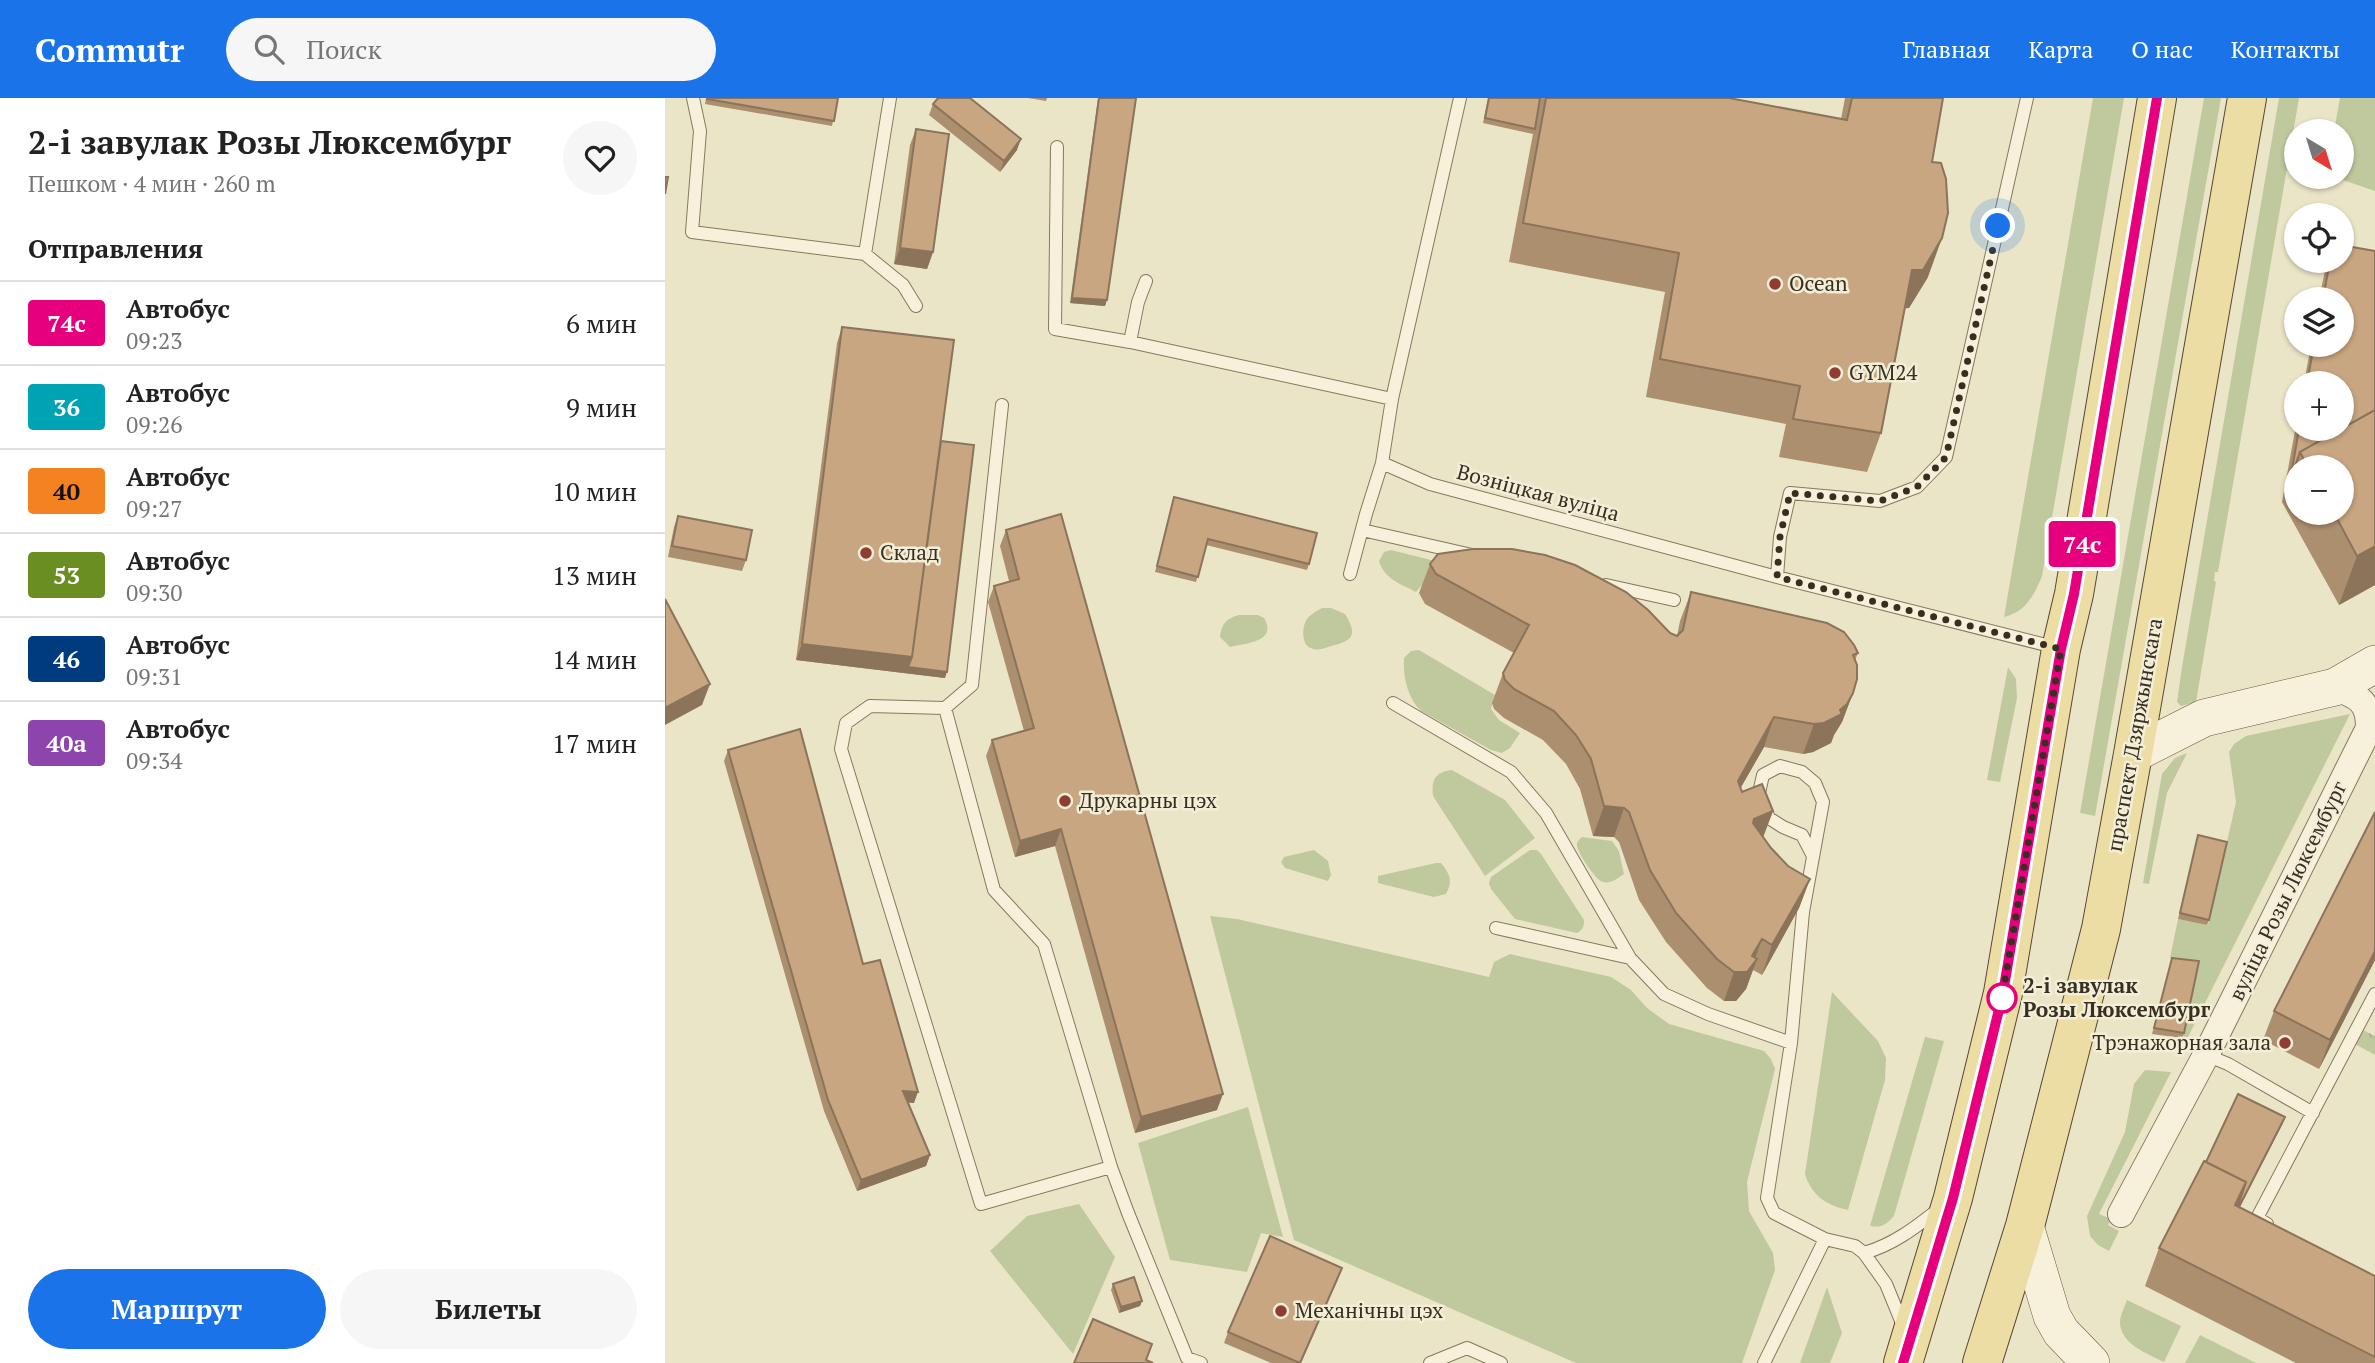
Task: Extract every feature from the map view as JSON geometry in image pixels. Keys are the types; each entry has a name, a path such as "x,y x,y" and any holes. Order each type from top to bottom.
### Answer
{"main road":[{"path":"1906,1352 1953,1198 2003,993 2061,649 2074,594 2157,98"},
{"name":"праспект Дзяржынскага","path":"1982,1363 2025,1226 2101,929 2247,98"}],"street":[{"path":"2133,754 2204,718 2335,687 2375,664"},
{"path":"2335,687 2354,695 2365,705 2372,722"},
{"name":"вуліца Розы Люксембург","path":"2121,1214 2206,1055 2372,722"},
{"path":"2025,1226 2052,1316 2061,1332 2091,1363"}],"lane":[{"path":"693,98 700,131 692,232 865,254 903,285 916,306"},
{"path":"865,254 890,98"},
{"path":"1350,574 1382,463 1392,399 1460,98"},
{"path":"1777,577 1780,537 1790,493 1880,501 1917,487 1946,457 2027,98"},
{"path":"1057,147 1055,329 1130,342 1392,399"},
{"path":"1130,342 1137,302 1146,281"},
{"path":"1002,405 972,685 946,708 870,706 846,723 841,749 981,1204 1111,1167"},
{"name":"Возніцкая вуліца","path":"1382,463 1430,484 1777,577 2061,649"},
{"path":"1362,530 1484,557"},
{"path":"1593,582 1674,600"},
{"path":"1393,703 1511,772 1546,813 1630,958 1664,993 1708,1014 1791,1044"},
{"path":"946,708 993,890 1044,944 1111,1167 1128,1213 1187,1357 1201,1363"},
{"path":"1813,856 1802,835 1769,818 1759,793 1763,775 1780,766 1802,772 1815,783 1823,802 1803,912 1791,1044 1767,1198 1774,1213 1825,1239 1860,1249 1879,1248 1902,1235 1953,1198"},
{"path":"1496,928 1630,958"},
{"path":"2279,1230 2257,1218 2375,993"},
{"path":"2206,1055 2228,1064 2313,1113"},
{"path":"1764,1363 1825,1239"},
{"path":"1860,1249 1887,1284 1906,1352"},
{"path":"1460,1363 1467,1348"},
{"path":"1430,1363 1467,1348 1501,1363"}],"green space":[{"path":"2093,98 2124,98 2042,576 2024,607 2004,617"},
{"path":"2204,98 2221,98 2095,816 2080,813"},
{"path":"2279,98 2299,98 2295,119 2284,119 2284,186 2218,572 2215,572 2216,582 2196,702 2181,706 2177,702"},
{"path":"2340,98 2375,98 2375,191 2354,184 2354,119 2336,119"},
{"path":"1391,550 1447,564 1428,578 1416,592 1394,580 1381,567 1379,561 1384,552"},
{"path":"1322,608 1331,608 1345,614 1352,633 1342,643 1315,649 1306,644 1303,629 1308,618"},
{"path":"1239,615 1258,615 1264,618 1267,632 1264,637 1230,647 1220,637 1222,628 1228,620"},
{"path":"1419,650 1495,695 1491,709 1499,720 1520,733 1510,748 1502,753 1491,750 1421,711 1409,693 1404,665 1404,658 1411,651"},
{"path":"2008,667 2016,679 2017,698 2000,782 1987,780"},
{"path":"2350,714 2188,1037 2182,1038 2197,964 2170,958 2178,919 2208,925 2236,802 2229,752 2234,744 2246,736"},
{"path":"2187,753 2167,793 2149,884 2143,883 2162,774 2175,758"},
{"path":"1452,770 1505,800 1535,838 1485,876 1433,796 1435,778"},
{"path":"1582,837 1612,841 1619,851 1624,874 1609,882 1603,882 1596,877 1578,850 1578,842"},
{"path":"1314,850 1328,861 1331,875 1328,881 1285,868 1281,862 1284,857"},
{"path":"1530,850 1537,850 1541,854 1584,920 1583,928 1579,932 1515,919 1491,889 1491,877"},
{"path":"1441,863 1448,874 1450,881 1446,894 1434,897 1378,883 1378,876"},
{"path":"1210,916 1237,919 1489,977 1494,962 1510,954 1611,977 1631,990 1647,1008 1669,1024 1764,1051 1775,1069 1747,1182 1749,1211 1773,1253 1775,1270 1742,1363 1576,1363 1294,1240"},
{"path":"1832,992 1878,1041 1886,1058 1885,1080 1848,1210 1833,1205 1816,1194 1805,1174"},
{"path":"2363,1030 2375,1036 2375,1055 2355,1044"},
{"path":"1925,1037 1944,1041 1894,1216 1883,1225 1870,1226"},
{"path":"2145,1070 2171,1072 2099,1214 2111,1219 2108,1225 2119,1231 2109,1251 2098,1245 2090,1236 2087,1216 2125,1132 2134,1084"},
{"path":"1248,1107 1283,1237 1261,1233 1247,1272 1170,1260 1138,1143"},
{"path":"1079,1204 1115,1257 1073,1354 990,1251 1027,1216"},
{"path":"1827,1287 1842,1333 1830,1363 1800,1363"},
{"path":"2127,1300 2181,1326 2164,1362 2136,1347 2121,1330 2120,1322"},
{"path":"2200,1335 2256,1363 2185,1363"}],"building":[{"path":"707,98 838,98 834,121"},
{"path":"938,98 970,98 1021,139 1004,161 933,104"},
{"path":"1099,98 1136,98 1107,300 1072,298"},
{"path":"1489,98 1540,98 1535,129 1485,118"},
{"name":"Ocean","path":"1546,98 1729,98 1847,120 1852,98 1943,98 1932,162 1941,163 1946,179 1948,213 1942,238 1923,270 1912,270 1881,433 1793,419 1800,386 1660,359 1679,253 1523,223"},
{"path":"916,129 949,134 933,252 900,248"},
{"path":"2354,247 2375,251 2375,410 2354,422 2354,371 2309,371 2312,357 2354,357 2354,287 2325,287 2328,273 2354,273"},
{"name":"Склад","path":"842,327 954,340 912,657 802,644"},
{"path":"2375,410 2375,546 2357,556 2340,525 2354,525 2354,455 2302,455 2300,452 2320,441 2354,441 2354,422"},
{"path":"941,441 974,445 947,672 908,667 912,657"},
{"path":"2297,441 2320,441 2299,455 2294,455"},
{"path":"1174,497 1317,533 1309,564 1208,539 1198,577 1157,566"},
{"name":"Друкарны цэх","path":"1061,514 1223,1094 1141,1117 1061,829 1020,841 992,740 1034,728 994,586 1019,579 1006,530"},
{"path":"678,516 752,530 746,560 672,546"},
{"path":"1473,549 1512,549 1545,555 1575,565 1626,592 1670,633 1677,636 1683,630 1691,592 1827,623 1844,632 1854,645 1858,653 1853,655 1857,665 1857,679 1847,704 1840,710 1842,714 1824,723 1814,724 1774,717 1738,781 1742,792 1762,784 1773,811 1754,819 1753,823 1788,866 1810,879 1772,945 1762,939 1752,956 1757,959 1747,972 1734,972 1717,959 1676,913 1650,870 1629,812 1624,808 1604,806 1591,759 1576,735 1554,711 1514,689 1505,680 1503,673 1529,625 1436,574 1430,564 1438,554"},
{"path":"665,599 710,684 665,708"},
{"path":"800,729 863,964 880,960 918,1092 903,1091 930,1155 861,1180 828,1100 728,750"},
{"path":"2375,812 2375,951 2330,1040 2274,1011"},
{"path":"2198,835 2227,842 2209,920 2180,913"},
{"path":"2172,958 2199,961 2184,1033 2154,1028"},
{"path":"2238,1094 2285,1117 2239,1207 2246,1182 2206,1162"},
{"path":"2204,1161 2246,1182 2235,1205 2375,1276 2375,1357 2159,1248"},
{"name":"Механічны цэх","path":"1270,1236 1342,1268 1300,1363 1228,1332"},
{"path":"1134,1277 1142,1301 1121,1307 1113,1284"},
{"path":"1093,1319 1152,1344 1146,1360 1153,1363 1074,1363"}],"bus line":[{"name":"74с","path":"1903,1363 1953,1198 2003,993 2061,649 2074,594 2157,98"}],"place":[{"name":"Ocean","path":"1775,284"},
{"name":"GYM24","path":"1835,373"},
{"name":"Склад","path":"866,553"},
{"name":"Друкарны цэх","path":"1065,801"},
{"name":"2-і завулак Розы Люксембург","path":"2002,998"},
{"name":"Трэнажорная зала","path":"2285,1043"},
{"name":"Механічны цэх","path":"1281,1311"}],"route":[{"path":"1998,226 1946,457 1917,487 1880,501 1790,493 1780,537 1777,577 2061,649 2002,998"}]}
